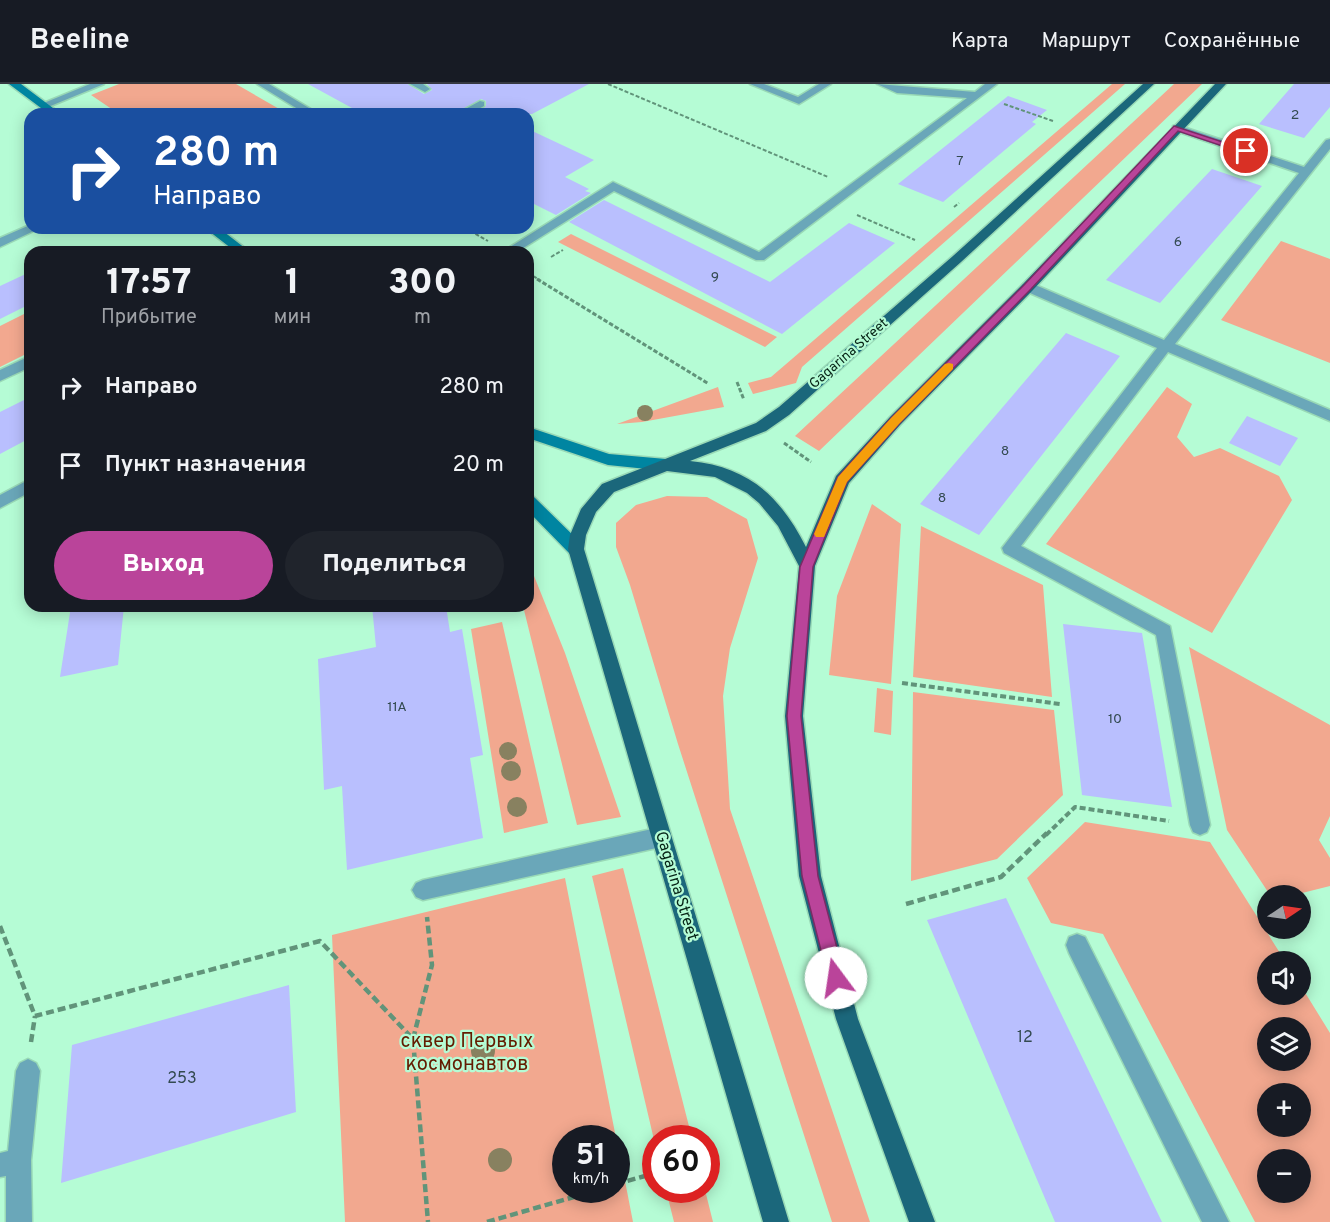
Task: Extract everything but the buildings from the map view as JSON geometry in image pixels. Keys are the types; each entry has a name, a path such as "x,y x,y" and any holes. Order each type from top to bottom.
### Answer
{"main road":[{"path":"14,84 48,108"},
{"name":"Gagarina Street","path":"776,1222 576,549 583,520 595,499 618,482 761,427 784,411 957,259 1149,84"},
{"path":"922,1222 847,1019 810,876 794,716 807,567 842,480 895,421 1028,287 1221,84"},
{"path":"219,234 236,246"},
{"path":"534,434 608,459 721,472 755,489 776,508 807,567"},
{"path":"534,507 576,549"}],"lane":[{"path":"44,105 99,84"},
{"path":"262,84 303,108"},
{"path":"755,84 799,101 826,84"},
{"path":"882,84 897,90 977,95"},
{"path":"518,246 613,186 760,256 992,84"},
{"path":"472,108 480,104"},
{"path":"1177,128 1306,171"},
{"path":"1200,825 1164,631 1010,548 1166,346 1330,142"},
{"path":"0,243 24,232"},
{"path":"1028,287 1330,416"},
{"path":"0,376 24,364"},
{"path":"0,502 24,488"},
{"path":"423,890 661,837"},
{"path":"1077,945 1216,1222"},
{"path":"19,1222 9,1163 28,1071"}],"path":[{"path":"608,84 854,187"},
{"path":"977,95 1053,121"},
{"path":"954,207 959,203"},
{"path":"832,204 915,240"},
{"path":"534,277 709,384"},
{"path":"737,382 744,400"},
{"path":"778,440 811,462"},
{"path":"902,683 1060,704"},
{"path":"906,904 1001,877 1076,807 1200,825"},
{"path":"423,890 432,965 413,1039 428,1222"},
{"path":"0,926 35,1016 320,941 413,1039"},
{"path":"487,1222 553,1203"}],"green space":[{"path":"119,84 236,84 278,108 110,108 91,95"},
{"path":"1112,84 1125,84 802,367 796,383 753,394 748,383 771,377"},
{"path":"1174,84 1202,84 819,451 795,436"},
{"path":"571,234 777,337 765,347 558,242"},
{"path":"1281,241 1330,259 1330,363 1221,320"},
{"path":"24,314 24,355 0,367 0,326"},
{"path":"718,387 724,407 642,422 617,424"},
{"path":"1167,387 1192,404 1177,437 1194,457 1220,448 1279,476 1292,500 1212,633 1046,544"},
{"path":"667,496 707,497 747,519 758,558 730,648 723,696 730,809 870,1222 832,1222 616,547 616,523 636,505"},
{"path":"872,504 901,524 891,684 829,675 837,596"},
{"path":"921,526 1043,585 1052,697 913,677"},
{"path":"534,576 565,653 621,817 577,825 524,612 534,612"},
{"path":"502,622 548,823 504,833 471,629"},
{"path":"1189,647 1330,725 1330,816 1319,840 1330,858 1330,886 1311,891 1311,885 1263,885 1227,830"},
{"path":"877,688 893,691 891,735 874,732"},
{"path":"913,692 1054,710 1063,795 997,859 911,881"},
{"path":"1085,822 1210,842 1257,917 1257,939 1271,939 1279,951 1257,951 1257,1005 1311,1005 1311,1002 1330,1033 1330,1222 1255,1222 1103,934 1051,923 1027,878"},
{"path":"623,868 689,1125 651,1125 592,876"},
{"name":"сквер Первых космонавтов","path":"565,878 613,1125 552,1125 552,1203 629,1203 633,1222 345,1222 332,935"},
{"path":"669,1203 708,1203 713,1222 674,1222"}],"slow traffic":[{"path":"820,534 842,480 895,421 949,367"}],"route":[{"path":"836,978 810,876 794,716 807,567 842,480 895,421 1028,287 1177,128 1246,151"}]}
